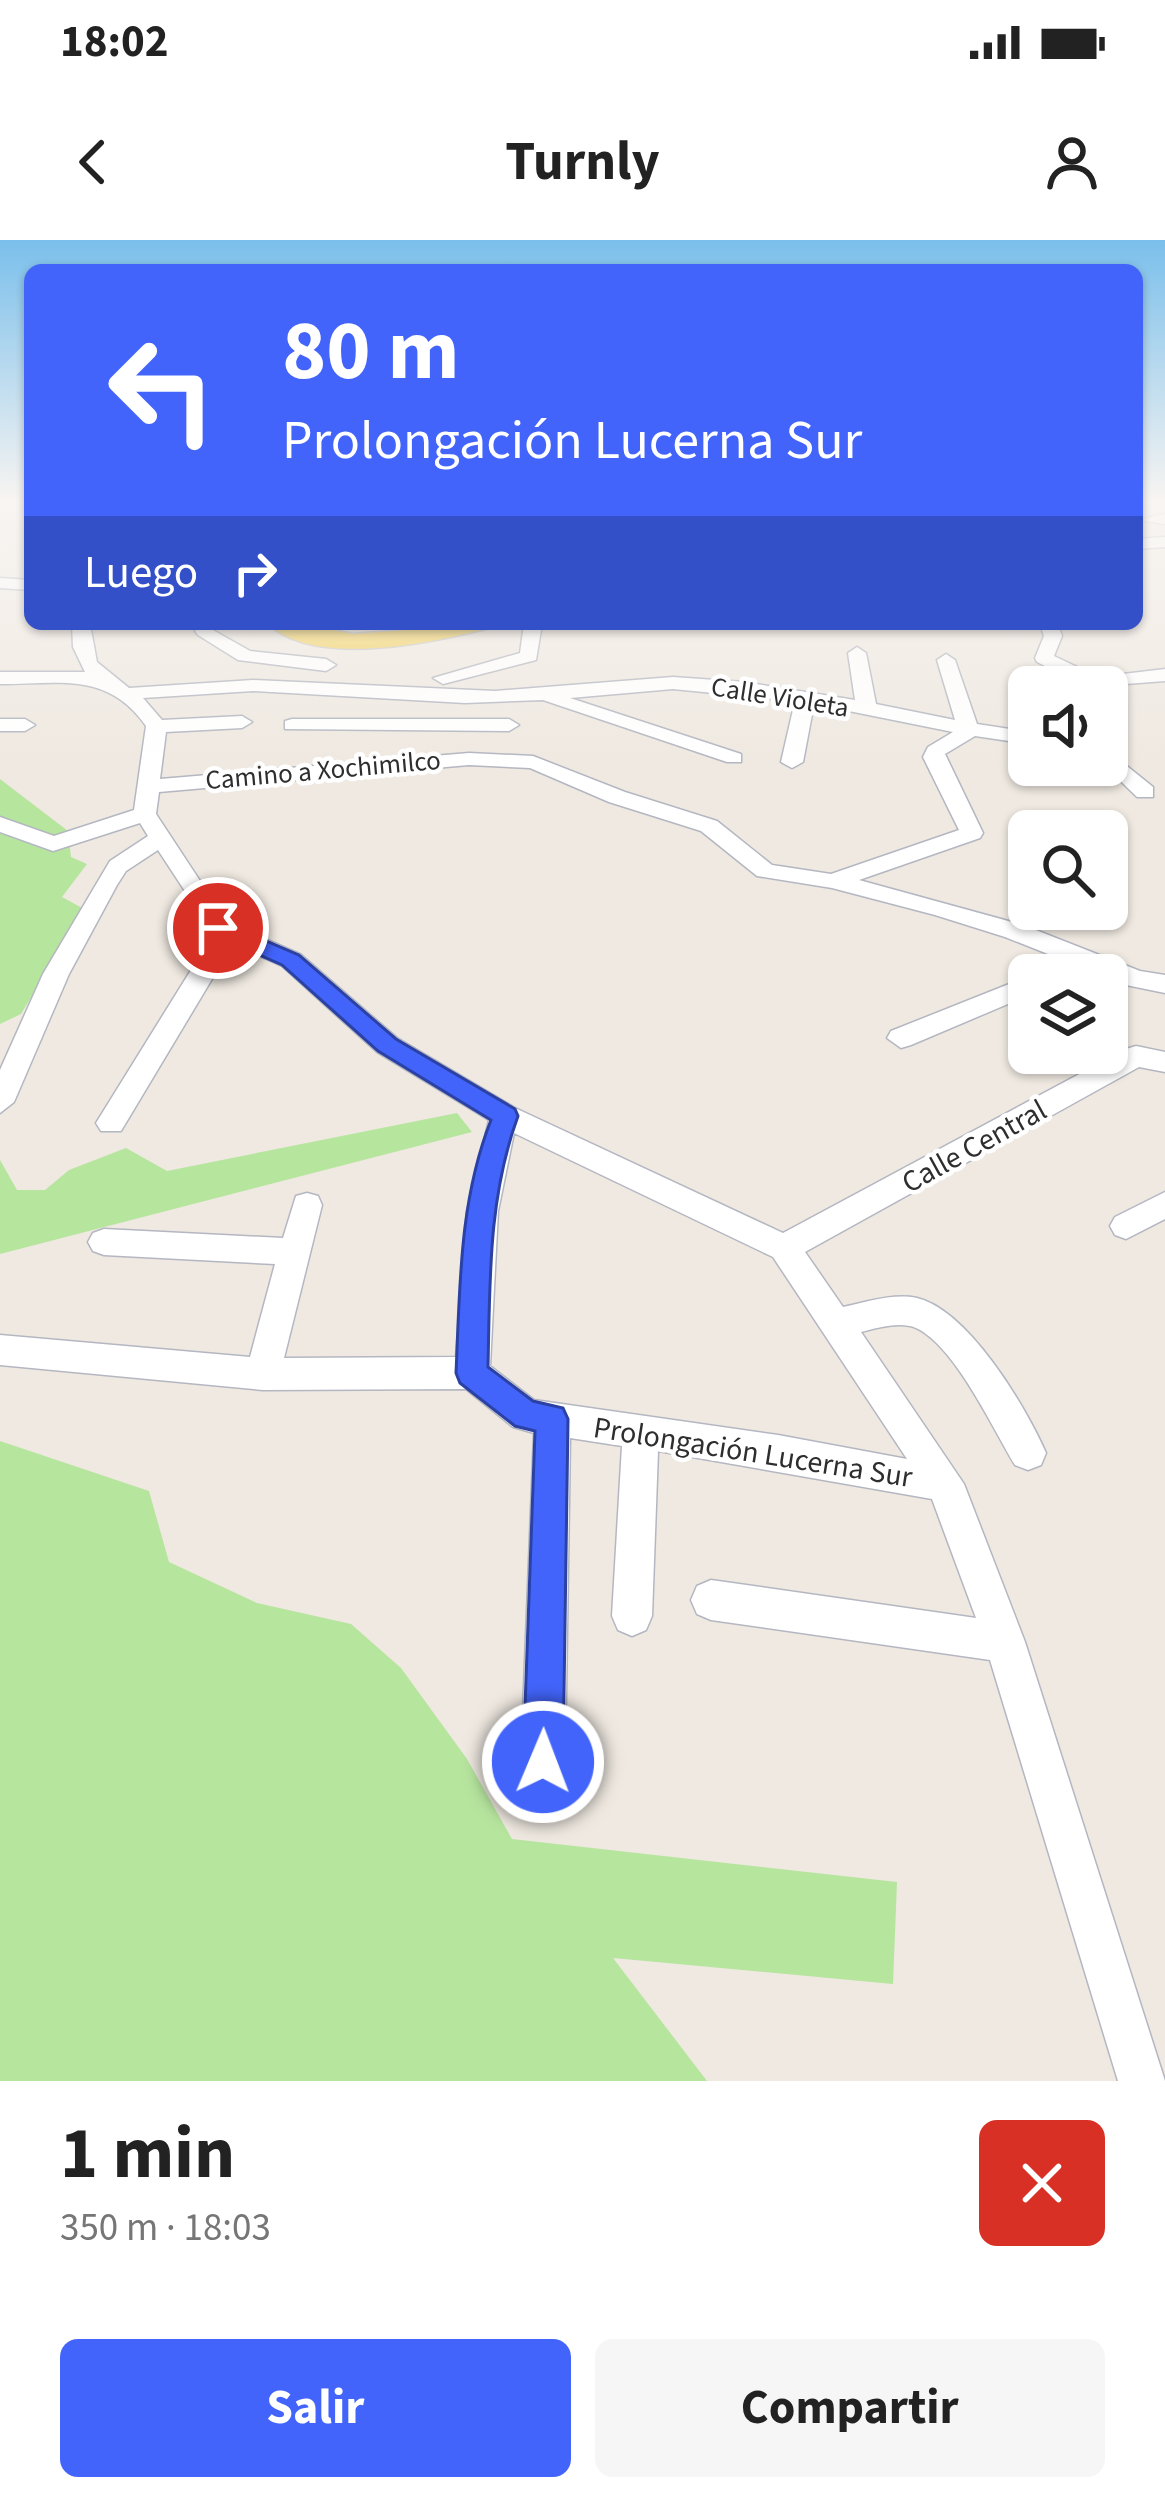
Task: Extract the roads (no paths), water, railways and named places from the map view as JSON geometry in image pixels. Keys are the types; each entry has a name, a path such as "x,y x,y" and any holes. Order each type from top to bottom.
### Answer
{"main road":[{"path":"292,630 330,653 450,630"}],"street":[{"path":"81,630 80,649 96,678"},
{"path":"443,678 529,656 532,630"},
{"path":"1051,630 1045,658 1060,666"},
{"path":"204,631 245,656 330,653 328,689"},
{"path":"857,653 867,712"},
{"path":"832,881 972,833 934,757 934,752 970,731 946,660"},
{"path":"1128,680 1165,675"},
{"path":"0,678 96,678 127,694 149,714 156,726 145,814 222,941 111,1123"},
{"name":"Calle Violeta","path":"127,694 189,684 471,698 700,683 806,696 867,712 1008,736"},
{"path":"304,689 279,749 509,725"},
{"path":"497,759 509,725 535,693 734,758"},
{"path":"792,762 806,696"},
{"path":"156,726 242,722"},
{"path":"0,725 25,725"},
{"name":"Camino a Xochimilco","path":"149,786 279,749 497,759 559,770 617,797 710,826 765,871 832,881 961,915 1074,954"},
{"path":"1128,775 1145,791"},
{"path":"0,824 53,844 145,814"},
{"path":"0,1102 56,974 105,885 118,866 160,838"},
{"path":"218,928 291,960 387,1045 505,1116 784,1248"},
{"name":"Camino a Xochimilco","path":"1128,976 1136,979"},
{"path":"1136,979 1165,984"},
{"path":"1136,979 1165,1013"},
{"path":"901,1038 1008,994"},
{"name":"Calle Central","path":"784,1248 1136,1056 1165,1062"},
{"path":"0,1350 263,1374 472,1373 478,1217 490,1157 505,1116"},
{"path":"1126,1226 1165,1204"},
{"path":"263,1374 307,1205"},
{"path":"104,1242 297,1252"},
{"name":"Prolongación Lucerna Sur","path":"784,1248 945,1484 1005,1642 1143,2081"},
{"path":"833,1323 902,1312 921,1313 944,1328 1028,1453"},
{"name":"Prolongación Lucerna Sur","path":"472,1373 526,1415 945,1484"},
{"path":"543,1762 552,1419"},
{"path":"632,1616 641,1432"},
{"path":"711,1600 1005,1642"}]}
